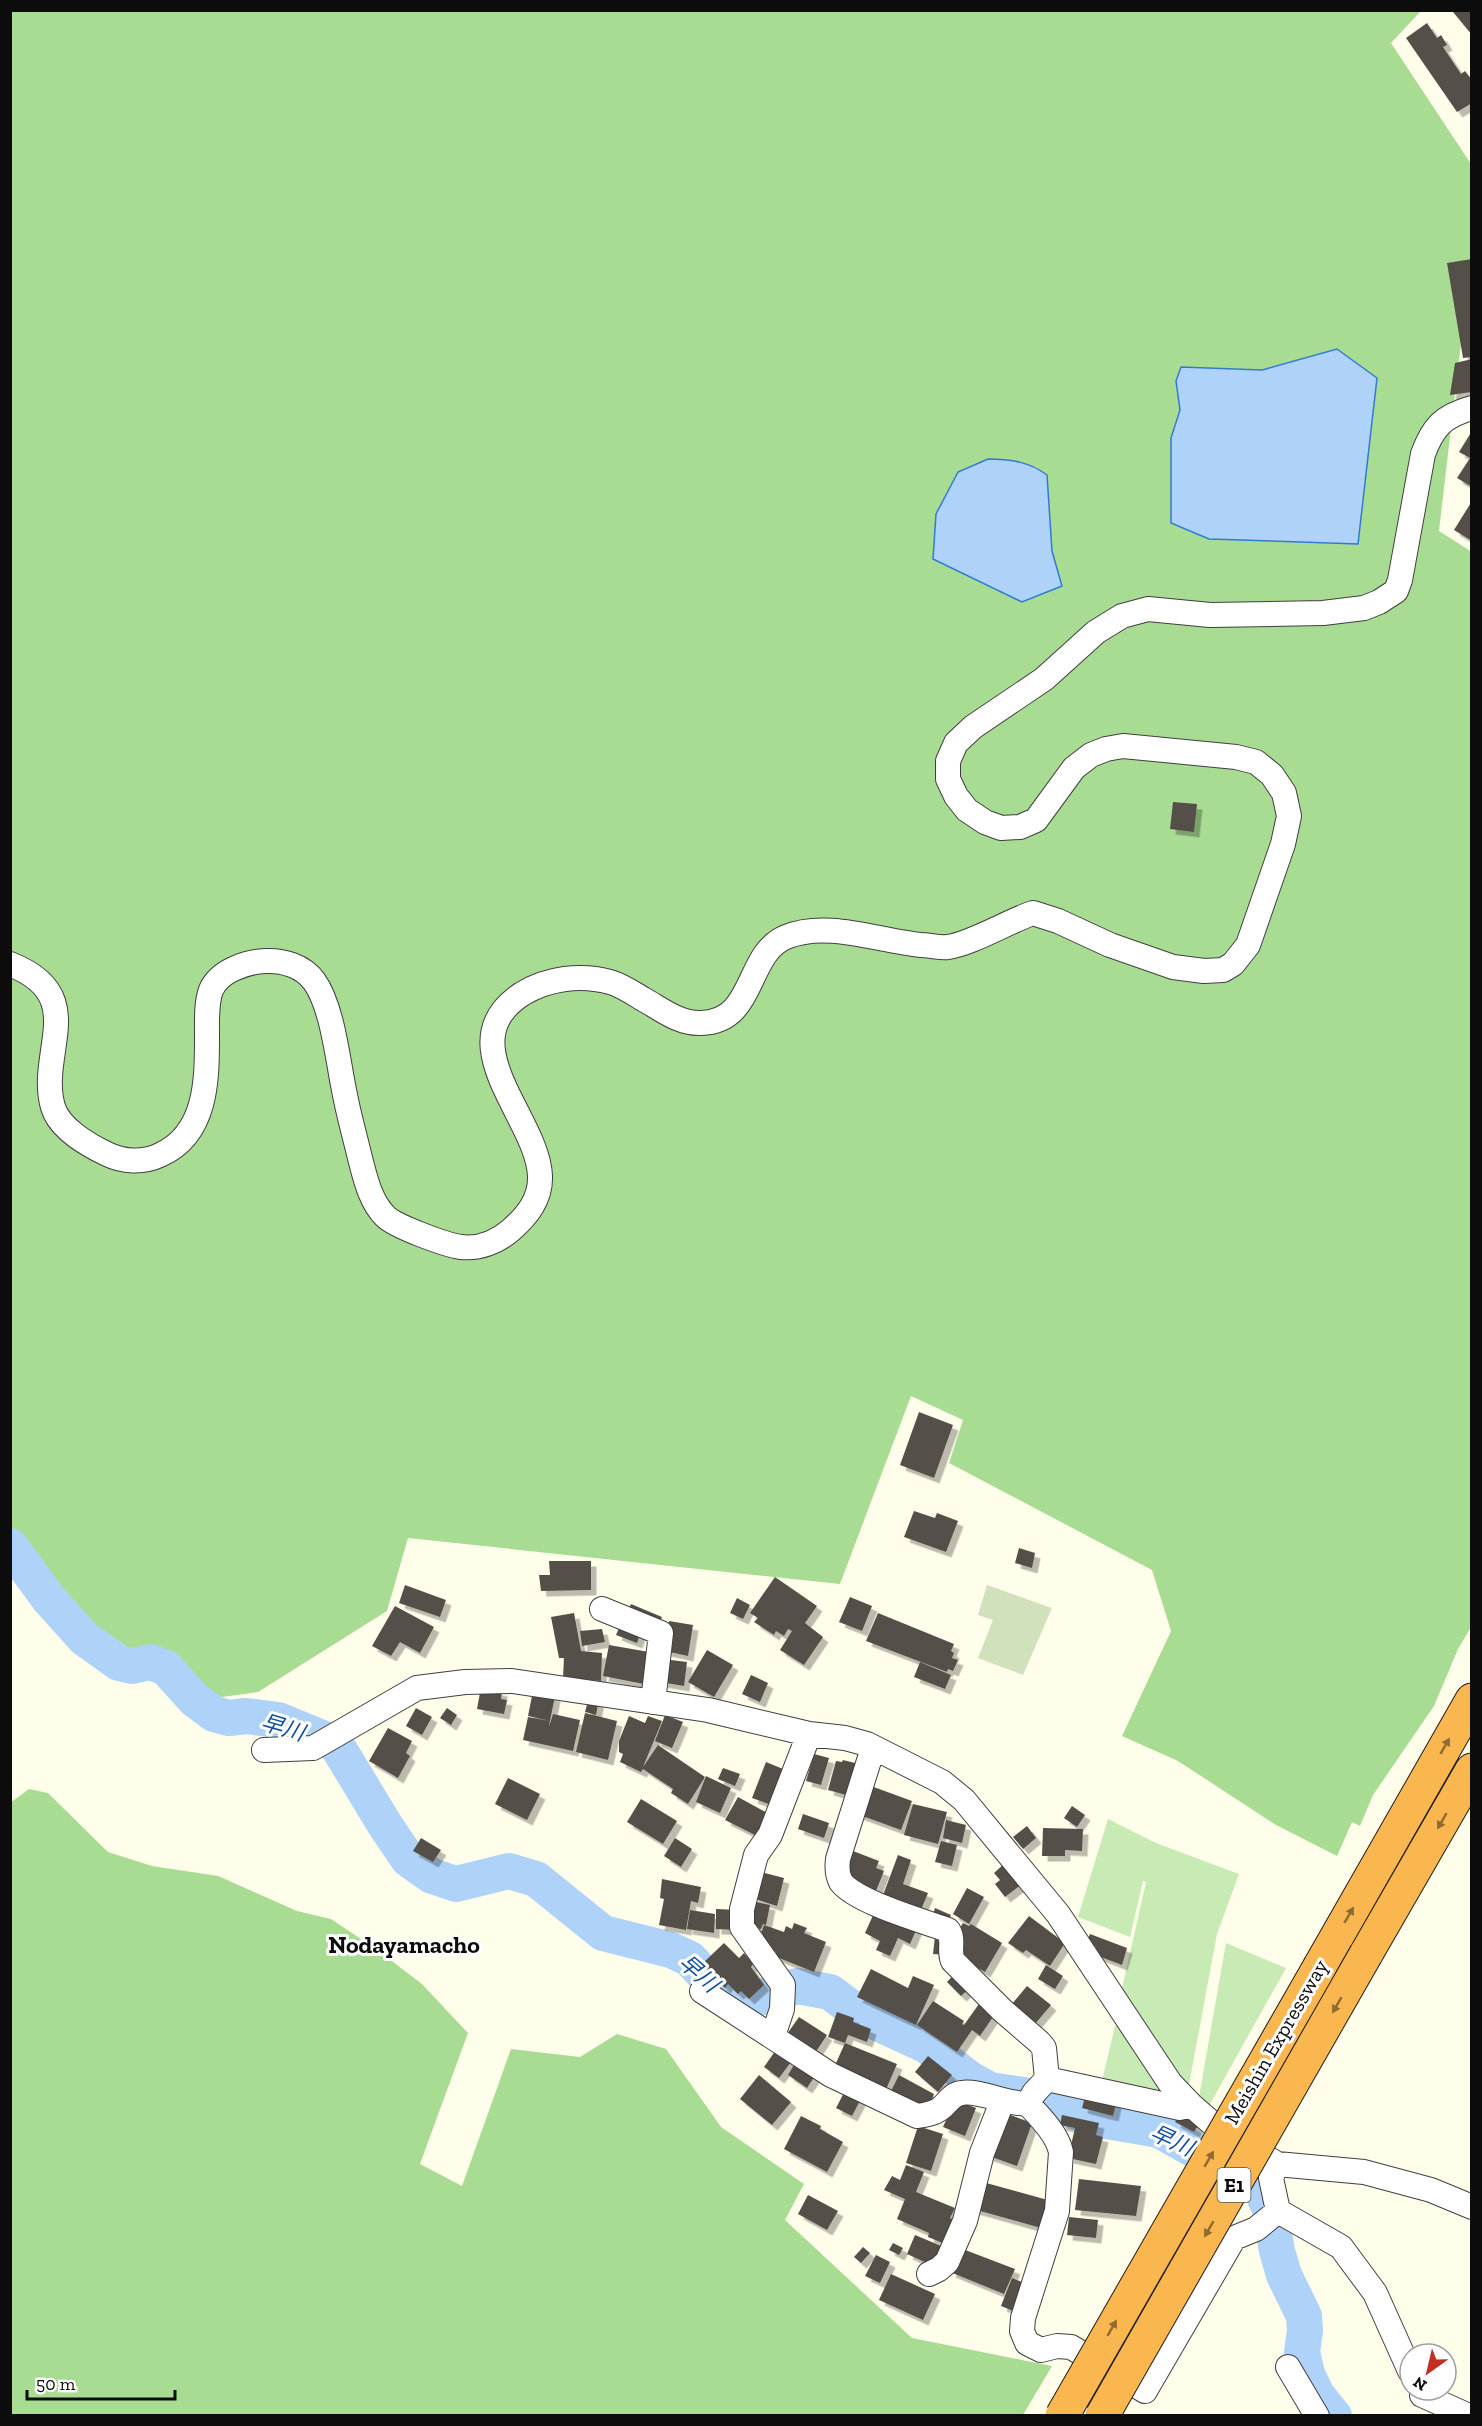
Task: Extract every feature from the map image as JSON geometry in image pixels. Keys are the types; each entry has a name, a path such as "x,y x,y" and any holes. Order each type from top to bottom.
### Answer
{"highway":[{"name":"Meishin Expressway","path":"1062,2415 1472,1700"},
{"name":"Meishin Expressway","path":"1102,2415 1472,1770"}],"street":[{"path":"10,964 42,984 58,1016 51,1083 53,1108 62,1124 102,1152 119,1159 143,1161 178,1145 189,1132 201,1109 207,1073 209,1002 211,990 219,978 230,971 266,961 295,965 312,978 321,995 332,1030 346,1101 368,1186 375,1202 384,1216 399,1226 458,1247 482,1246 502,1238 529,1212 537,1198 541,1174 529,1135 505,1089 496,1065 492,1045 495,1028 512,1003 524,993 546,982 577,977 612,982 674,1018 697,1024 715,1022 732,1012 743,999 762,958 780,939 801,932 825,929 894,942 947,947 1033,913 1058,921 1110,945 1173,967 1204,971 1223,970 1233,964 1248,945 1282,844 1289,816 1284,793 1272,775 1256,762 1236,757 1123,747 1106,748 1091,755 1074,768 1036,820 1020,827 1001,828 985,822 967,810 956,796 948,779 948,761 956,743 973,728 1044,679 1096,632 1122,616 1148,609 1210,615 1323,613 1364,608 1396,591 1423,454 1430,436 1441,422 1472,408"},
{"path":"602,1609 662,1633 653,1702"},
{"path":"264,1750 313,1748 417,1688 465,1682 512,1681 708,1710 809,1734 845,1738 873,1748 942,1782 964,1800 1058,1914 1170,2083 1214,2125 1277,2164 1364,2172 1431,2190 1472,2207"},
{"path":"773,2036 782,2009 783,1990 742,1927 742,1910 756,1855 770,1835 809,1734"},
{"path":"873,1748 842,1842 837,1872 840,1881 860,1897 948,1930 952,1938 953,1961 1044,2048 1034,2094 1061,2152 1054,2220 1023,2318 1022,2331 1027,2343 1041,2350 1057,2346 1071,2347 1145,2391 1234,2238 1256,2229 1273,2215"},
{"path":"702,1991 831,2075 917,2116 930,2115 941,2109 952,2096 971,2092 1002,2102 1034,2094 1180,2108 1191,2105"},
{"path":"928,2274 939,2270 947,2262 965,2221 982,2153 1002,2102"},
{"path":"1273,2215 1271,2178 1277,2164"},
{"path":"1273,2215 1341,2247 1375,2293 1398,2344"},
{"path":"1288,2367 1317,2415"},
{"path":"1430,2402 1469,2415"}],"green space":[{"path":"10,11 1421,11 1391,43 1471,164 1471,257 1439,531 1472,552 1471,1627 1458,1649 1434,1706 1373,1795 1360,1826 1352,1822 1337,1856 1276,1825 1178,1761 1122,1736 1171,1631 1152,1570 949,1463 963,1420 911,1396 840,1584 408,1538 387,1611 258,1692 208,1699 122,1672 46,1600 10,1537","holes":["1337,349 1377,378 1358,543 1171,438 1180,410 1182,367 1262,370","1035,466 1047,475 1052,551"]},
{"path":"987,1585 1052,1608 1023,1675 978,1658 993,1620 978,1615"},
{"path":"29,1789 48,1793 108,1852 152,1866 218,1876 297,1911 331,1919 422,1984 468,2033 420,2164 462,2186 511,2049 580,2057 617,2034 666,2049 721,2127 804,2184 785,2220 912,2338 1052,2366 1023,2415 11,2415 10,1803"},
{"path":"1108,1819 1156,1843 1239,1874 1217,1934 1188,2090 1121,1993 1146,1882 1143,1881 1130,1937 1078,1917"},
{"path":"1226,1943 1286,1968 1209,2106 1199,2097"},
{"path":"1115,2026 1121,2026 1163,2088 1163,2099 1101,2085"}],"water":[{"path":"1337,349 1377,378 1358,544 1209,539 1171,523 1171,438 1180,410 1176,381 1181,367 1262,370"},
{"path":"988,459 1019,462 1047,475 1052,551 1062,586 1022,602 933,559 936,514 958,472"}],"building":[{"path":"1454,10 1472,10 1472,35 1453,12"},
{"path":"1427,23 1437,38 1441,35 1447,45 1443,47 1461,74 1465,71 1472,80 1472,103 1457,112 1406,38"},
{"path":"1472,259 1472,357 1463,358 1447,263"},
{"path":"1472,359 1472,392 1450,395 1455,363"},
{"path":"1472,431 1472,487 1457,478 1470,458 1459,452"},
{"path":"1472,501 1472,541 1454,530"},
{"path":"1173,802 1197,804 1194,832 1170,829"},
{"path":"919,1412 953,1425 934,1478 900,1465"},
{"path":"914,1511 935,1518 937,1513 958,1521 946,1552 904,1537"},
{"path":"1019,1548 1035,1553 1032,1568 1015,1563"},
{"path":"549,1561 591,1561 591,1590 541,1591 539,1575 550,1575"},
{"path":"775,1577 817,1606 805,1623 823,1637 804,1665 780,1650 792,1631 788,1629 784,1636 776,1631 774,1635 754,1622 758,1618 750,1613"},
{"path":"405,1585 446,1600 440,1617 399,1603"},
{"path":"850,1597 872,1606 862,1631 839,1622"},
{"path":"737,1598 750,1605 743,1619 730,1613"},
{"path":"631,1604 662,1617 657,1628 626,1615"},
{"path":"395,1606 434,1627 420,1653 400,1642 391,1656 372,1646"},
{"path":"574,1613 581,1651 602,1653 601,1681 563,1677 564,1658 559,1658 551,1617"},
{"path":"878,1613 954,1644 951,1651 954,1653 952,1658 958,1660 953,1671 948,1669 947,1672 866,1641"},
{"path":"622,1621 642,1629 637,1643 616,1635"},
{"path":"669,1621 693,1625 688,1656 665,1651"},
{"path":"602,1629 605,1642 582,1646 580,1631"},
{"path":"609,1645 655,1653 649,1685 603,1676"},
{"path":"707,1650 733,1665 714,1697 688,1682"},
{"path":"663,1659 687,1662 684,1686 660,1682"},
{"path":"920,1662 951,1675 945,1689 914,1677"},
{"path":"751,1675 768,1683 760,1702 742,1694"},
{"path":"481,1687 502,1691 501,1699 507,1700 504,1714 477,1709"},
{"path":"533,1691 555,1696 550,1721 528,1716"},
{"path":"589,1697 599,1699 596,1715 585,1712"},
{"path":"416,1708 432,1717 422,1735 406,1726"},
{"path":"447,1708 457,1715 451,1725 440,1718"},
{"path":"585,1713 617,1721 608,1760 576,1752"},
{"path":"553,1714 580,1720 573,1751 523,1740 528,1717 550,1721 549,1727"},
{"path":"665,1715 683,1722 672,1748 655,1741"},
{"path":"629,1716 645,1723 648,1716 662,1721 643,1767 658,1745 705,1777 688,1804 671,1793 673,1789 643,1769 641,1772 620,1762 623,1754 619,1752 619,1741"},
{"path":"388,1728 412,1741 406,1753 410,1756 398,1778 369,1761"},
{"path":"814,1754 829,1758 821,1785 806,1781"},
{"path":"843,1760 859,1764 850,1796 828,1790 836,1761 842,1762"},
{"path":"766,1762 788,1771 774,1806 752,1798"},
{"path":"723,1768 740,1774 735,1786 718,1779"},
{"path":"706,1776 731,1788 720,1813 696,1802"},
{"path":"508,1778 540,1794 527,1820 495,1804"},
{"path":"871,1786 912,1801 901,1830 857,1814"},
{"path":"738,1797 771,1815 759,1837 725,1820"},
{"path":"641,1799 677,1821 663,1844 627,1822"},
{"path":"913,1804 947,1812 938,1844 904,1835"},
{"path":"1072,1806 1085,1815 1077,1827 1064,1818"},
{"path":"803,1814 829,1823 824,1838 798,1829"},
{"path":"946,1820 966,1825 962,1843 943,1838"},
{"path":"1027,1826 1036,1838 1023,1849 1013,1837"},
{"path":"1043,1828 1083,1829 1082,1851 1065,1850 1065,1856 1042,1856"},
{"path":"421,1838 441,1850 433,1862 413,1851"},
{"path":"675,1838 692,1849 681,1867 664,1856"},
{"path":"941,1841 957,1845 952,1866 935,1862"},
{"path":"853,1851 879,1861 876,1868 884,1871 874,1896 861,1891 864,1884 844,1875"},
{"path":"898,1855 911,1860 903,1884 928,1893 920,1912 882,1898"},
{"path":"1005,1863 1022,1884 1005,1897 995,1884 1000,1880 994,1873"},
{"path":"761,1872 784,1878 777,1906 752,1898"},
{"path":"662,1879 701,1887 698,1903 691,1901 686,1930 659,1925 664,1899 660,1898"},
{"path":"967,1888 984,1897 969,1924 953,1914"},
{"path":"752,1901 770,1905 766,1925 763,1924 761,1929 746,1926"},
{"path":"935,1908 951,1915 947,1924 932,1918"},
{"path":"716,1909 738,1910 737,1930 716,1929"},
{"path":"690,1910 715,1914 714,1933 687,1929"},
{"path":"875,1911 918,1926 910,1944 898,1938 890,1956 876,1950 880,1941 865,1933"},
{"path":"1029,1916 1065,1943 1050,1966 1026,1950 1023,1953 1008,1943"},
{"path":"794,1923 807,1928 804,1933 826,1942 814,1972 774,1956 776,1952 757,1945 764,1925 784,1932 786,1926 792,1929"},
{"path":"963,1923 969,1926 971,1924 1002,1943 985,1972 959,1957 958,1932"},
{"path":"1090,1934 1127,1948 1122,1965 1093,1954 1096,1947 1086,1943"},
{"path":"935,1936 948,1937 946,1955 933,1954"},
{"path":"724,1943 739,1958 744,1953 753,1964 751,1967 764,1985 749,1999 741,1991 738,1994 728,1984 725,1988 702,1964"},
{"path":"1046,1965 1063,1976 1055,1989 1038,1979"},
{"path":"871,1969 908,1988 913,1976 934,1985 916,2025 857,1997"},
{"path":"957,1971 972,1986 961,1996 947,1982"},
{"path":"1027,1986 1051,2005 1035,2024 1012,2004"},
{"path":"933,2001 964,2021 962,2024 964,2025 981,2001 997,2011 980,2036 972,2030 957,2052 917,2025"},
{"path":"837,2012 854,2018 853,2022 871,2029 867,2042 848,2035 845,2043 828,2037"},
{"path":"799,2017 827,2035 815,2053 787,2034"},
{"path":"845,2043 897,2064 884,2094 832,2072"},
{"path":"778,2047 794,2058 779,2078 764,2067"},
{"path":"928,2056 952,2075 938,2092 915,2072"},
{"path":"798,2058 818,2071 807,2088 788,2075"},
{"path":"759,2075 791,2102 772,2125 740,2099"},
{"path":"899,2075 934,2094 929,2107 918,2103 916,2109 888,2097"},
{"path":"847,2087 863,2095 852,2116 836,2108"},
{"path":"1086,2093 1117,2100 1113,2116 1082,2108"},
{"path":"955,2100 976,2108 965,2136 943,2127"},
{"path":"1002,2112 1032,2123 1017,2166 986,2155"},
{"path":"1180,2113 1199,2124 1194,2132 1175,2122"},
{"path":"1062,2115 1099,2123 1096,2135 1103,2137 1096,2164 1068,2158 1075,2128 1060,2125"},
{"path":"801,2116 821,2126 820,2129 843,2142 827,2172 784,2149"},
{"path":"918,2126 943,2134 931,2171 906,2163"},
{"path":"906,2165 924,2172 916,2192 955,2208 950,2218 959,2222 950,2246 928,2237 929,2233 897,2219 905,2199 884,2190 892,2176 900,2180"},
{"path":"1079,2179 1141,2186 1136,2216 1075,2210"},
{"path":"979,2181 1055,2202 1048,2230 973,2209"},
{"path":"808,2195 838,2211 827,2230 798,2214"},
{"path":"1069,2217 1098,2220 1096,2238 1067,2235"},
{"path":"915,2235 946,2248 938,2268 907,2254"},
{"path":"893,2243 903,2248 899,2255 889,2250"},
{"path":"863,2247 870,2253 861,2263 854,2257"},
{"path":"960,2248 1015,2269 1004,2294 950,2272"},
{"path":"876,2255 890,2262 880,2283 865,2276"},
{"path":"891,2274 935,2294 923,2320 879,2300"},
{"path":"1012,2278 1029,2285 1018,2313 1001,2306"}],"waterway":[{"name":"早川","path":"10,1546 49,1599 84,1638 119,1663 132,1666 151,1662 166,1668 194,1699 214,1714 229,1718 246,1716 278,1720 336,1744 408,1859 432,1876 456,1884 509,1871 536,1879 603,1933 671,1950 690,1959 721,1993 735,2002 753,2000 797,1986 830,1992 862,2016 927,2046 970,2079 990,2090 1024,2095 1101,2120 1159,2130 1260,2187 1270,2209 1277,2251 1284,2275 1304,2316 1305,2331 1302,2352 1307,2374 1317,2395 1334,2416"}],"district":[{"name":"Nodayamacho","path":"404,1945"}]}
